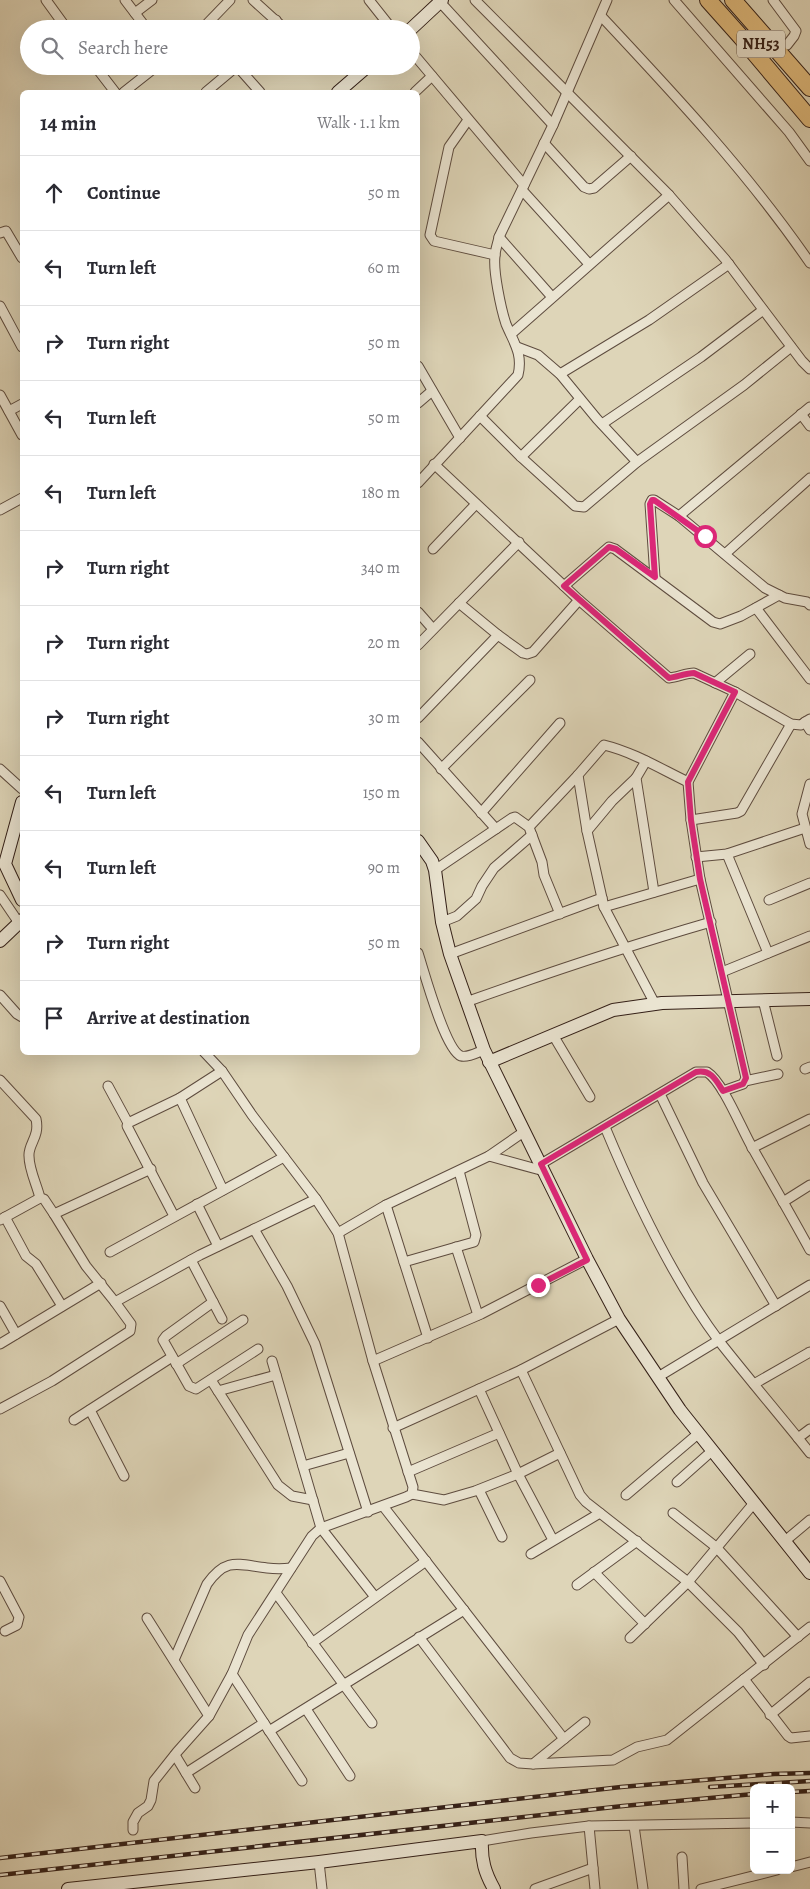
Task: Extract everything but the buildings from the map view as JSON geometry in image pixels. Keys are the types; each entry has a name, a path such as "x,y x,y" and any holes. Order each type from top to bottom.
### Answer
{"highway":[{"path":"708,0 810,119"},
{"name":"NH53","path":"720,0 766,50 810,103"},
{"name":"NH53","path":"733,0 810,88"},
{"path":"747,0 810,72"}],"street":[{"path":"46,0 60,20"},
{"path":"126,0 140,20"},
{"path":"135,13 152,0"},
{"path":"211,20 230,0"},
{"path":"252,0 276,20"},
{"path":"369,0 385,20"},
{"path":"476,0 669,195 729,264 810,368"},
{"path":"420,481 518,375 521,362 517,347 506,322 495,270 495,255 500,237 553,125 607,0"},
{"path":"674,0 789,132 810,161"},
{"path":"774,0 796,31 787,44"},
{"path":"420,21 441,1 553,125"},
{"path":"601,16 675,94 758,194 810,263"},
{"path":"420,62 589,264"},
{"path":"102,75 113,90"},
{"path":"127,90 146,75"},
{"path":"208,90 226,75"},
{"path":"245,75 258,90"},
{"path":"340,90 358,75"},
{"path":"417,90 432,76"},
{"path":"468,120 449,146 430,235 434,241 495,255"},
{"path":"544,143 584,187 589,189 594,188 632,156"},
{"path":"511,334 669,195"},
{"path":"0,233 6,231 20,255"},
{"path":"500,237 552,297"},
{"path":"560,374 649,320 729,264"},
{"path":"0,306 3,320 20,343"},
{"path":"602,424 701,357 763,310"},
{"path":"480,416 521,457 574,506 579,508 588,504 638,462 744,385 791,346"},
{"path":"517,347 538,355 560,374 602,424 638,462"},
{"path":"420,370 460,438"},
{"path":"420,401 432,391"},
{"path":"0,395 20,431"},
{"path":"521,457 580,399"},
{"path":"9,411 20,405"},
{"path":"679,516 810,407"},
{"path":"801,414 810,426"},
{"path":"434,464 578,600 669,678 694,673 735,692 791,724 808,724"},
{"path":"725,554 810,478"},
{"path":"0,499 3,508 20,499"},
{"path":"655,577 650,504 652,500 679,516 765,588 779,595 807,602 810,605"},
{"path":"433,549 476,504"},
{"path":"420,643 518,542"},
{"path":"564,586 609,547 616,549 655,577 712,622 720,624 741,616 779,595"},
{"path":"459,603 498,635 527,654 533,652 578,600"},
{"path":"756,608 810,679"},
{"path":"420,614 434,629"},
{"path":"420,716 498,635"},
{"path":"715,683 750,654"},
{"path":"442,769 530,680"},
{"path":"735,692 688,782 691,820 700,879 746,1078 745,1081"},
{"path":"481,813 560,723"},
{"path":"691,820 741,811 791,724"},
{"path":"420,744 496,829"},
{"path":"442,922 457,916 476,899 494,868 530,831 604,745 613,747 688,782"},
{"path":"587,831 612,801 636,778 646,762"},
{"path":"0,769 20,787"},
{"path":"578,775 587,831 603,903 655,1004"},
{"path":"636,778 646,852 654,892"},
{"path":"810,784 802,814 806,823 810,844"},
{"path":"20,809 5,864 20,896"},
{"path":"435,870 515,817 530,831 542,862 544,875 560,914"},
{"path":"696,857 727,854 806,823"},
{"path":"420,844 432,861 435,870 442,922 450,954 486,1056 507,1100 525,1131 587,1260 620,1319 680,1410 810,1572"},
{"path":"727,854 768,953"},
{"path":"450,954 560,914 700,879"},
{"path":"769,900 810,883"},
{"path":"0,895 20,921"},
{"path":"466,1002 624,947 711,922"},
{"path":"0,941 20,923"},
{"path":"722,972 810,936"},
{"path":"420,959 442,1025 453,1049 461,1056 486,1056 554,1034 613,1010 655,1004 810,999"},
{"path":"0,995 20,1016"},
{"path":"763,1000 777,1056"},
{"path":"554,1034 590,1097"},
{"path":"207,1055 222,1071 338,1232 373,1361 413,1487 412,1494"},
{"path":"128,1123 180,1098 222,1071"},
{"path":"489,1156 542,1168 604,1127 696,1072 704,1071 710,1074 723,1091 752,1148 810,1250"},
{"path":"723,1091 745,1081 778,1074"},
{"path":"0,1080 36,1118 38,1127 28,1155 40,1198 44,1199 86,1266 131,1324 130,1331 52,1381 0,1409"},
{"path":"108,1086 174,1216"},
{"path":"660,1094 703,1183 776,1306"},
{"path":"180,1098 223,1190"},
{"path":"752,1148 810,1119"},
{"path":"604,1127 635,1198 688,1294 719,1340 810,1453"},
{"path":"338,1232 386,1205 489,1156 525,1131"},
{"path":"110,1252 284,1157"},
{"path":"54,1214 151,1169"},
{"path":"404,1262 474,1242 476,1235 459,1171"},
{"path":"783,1202 810,1185"},
{"path":"40,1198 2,1218 26,1256 36,1264 62,1306"},
{"path":"115,1302 218,1246 316,1199"},
{"path":"197,1204 218,1246"},
{"path":"386,1205 428,1338"},
{"path":"254,1230 287,1286 315,1344 368,1512"},
{"path":"456,1247 478,1315"},
{"path":"191,1260 222,1319"},
{"path":"373,1361 478,1315 587,1260"},
{"path":"0,1344 101,1283"},
{"path":"658,1376 810,1286"},
{"path":"213,1302 163,1340 189,1386 196,1389 258,1349"},
{"path":"0,1306 16,1334"},
{"path":"393,1428 521,1370 620,1319"},
{"path":"74,1420 243,1320"},
{"path":"754,1384 810,1352"},
{"path":"272,1361 321,1528 376,1597"},
{"path":"521,1370 580,1494 586,1502 688,1582 738,1632 764,1665"},
{"path":"218,1391 276,1375"},
{"path":"211,1380 278,1485 292,1496 313,1500"},
{"path":"479,1389 518,1474 553,1540"},
{"path":"90,1410 124,1476"},
{"path":"798,1438 810,1429"},
{"path":"408,1472 499,1433"},
{"path":"626,1495 699,1433"},
{"path":"677,1482 713,1450"},
{"path":"303,1466 349,1452"},
{"path":"133,1830 138,1813 148,1806 151,1800 154,1781 209,1716 232,1674 248,1635 312,1536 321,1528 412,1494 444,1500 478,1490 518,1474 560,1453"},
{"path":"478,1490 502,1537"},
{"path":"630,1638 688,1582 716,1546 754,1503"},
{"path":"383,1506 564,1739"},
{"path":"531,1554 600,1513"},
{"path":"673,1513 716,1546 798,1637"},
{"path":"785,1541 810,1520"},
{"path":"577,1585 636,1541"},
{"path":"312,1643 426,1561"},
{"path":"174,1660 207,1584 213,1575 228,1565 238,1562 268,1569 291,1568"},
{"path":"594,1572 645,1624"},
{"path":"0,1581 19,1616 17,1625 5,1632"},
{"path":"276,1593 372,1723"},
{"path":"186,1773 266,1727 306,1709 343,1684 464,1610"},
{"path":"147,1618 209,1716"},
{"path":"419,1638 510,1758 519,1763 533,1764 613,1760 637,1747 667,1740 810,1627"},
{"path":"232,1674 302,1781"},
{"path":"744,1679 788,1736 791,1738 810,1736"},
{"path":"770,1715 810,1682"},
{"path":"306,1709 350,1776"},
{"path":"533,1764 585,1722"},
{"path":"175,1755 196,1788"},
{"path":"795,1822 810,1824"},
{"path":"68,1889 127,1886 589,1826 750,1823"},
{"path":"589,1826 594,1889"},
{"path":"634,1826 643,1889"},
{"path":"482,1841 481,1857 486,1874 494,1889"},
{"path":"682,1857 684,1889"},
{"path":"319,1862 322,1889"},
{"path":"795,1866 810,1862"},
{"path":"535,1889 593,1868"},
{"path":"701,1889 761,1874"}],"railway":[{"path":"0,1858 621,1787 774,1774 810,1773"},
{"path":"710,1787 810,1781"},
{"path":"795,1792 810,1791"},
{"path":"0,1875 623,1806 750,1794"}],"route":[{"path":"538,1285 587,1260 541,1164 696,1072 704,1071 710,1074 723,1091 743,1084 746,1078 700,879 691,820 688,782 735,692 694,673 669,678 564,586 609,547 616,549 655,577 650,504 652,500 679,516 705,536"}]}
